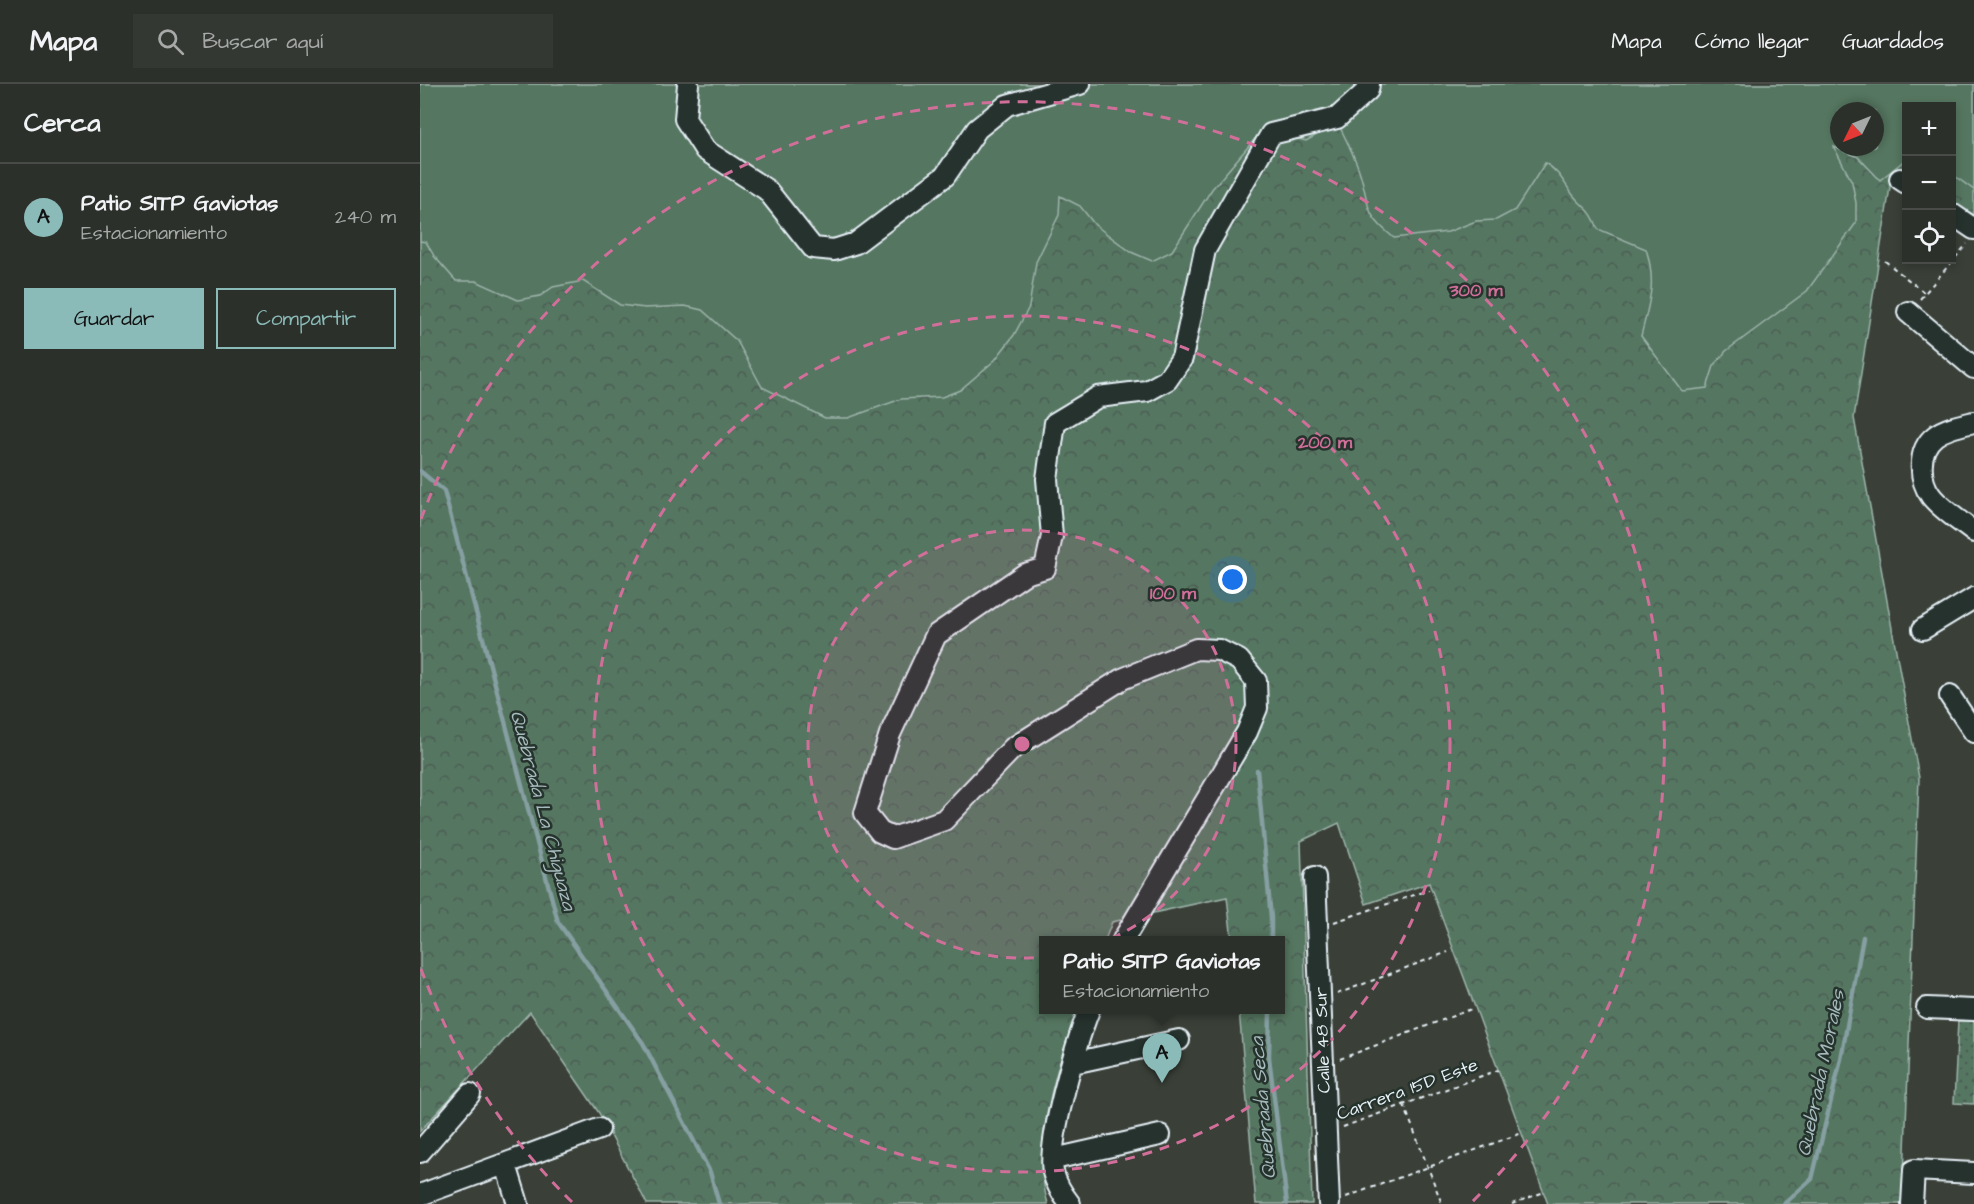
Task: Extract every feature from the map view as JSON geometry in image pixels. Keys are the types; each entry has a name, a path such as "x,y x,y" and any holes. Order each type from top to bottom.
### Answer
{"street":[{"path":"688,84 685,119 705,150 767,190 813,248 834,250 856,243 945,176 977,129 1007,105 1080,84"},
{"path":"1125,936 1247,732 1257,708 1256,681 1239,660 1220,650 1196,649 1122,679 1013,748 944,820 893,838 880,832 865,813 890,734 936,635 1025,574 1045,568 1052,536 1047,479 1055,423 1098,397 1147,391 1167,380 1182,358 1204,250 1271,134 1337,118 1368,90 1369,84"},
{"path":"1956,219 1970,236"},
{"path":"1908,312 1974,368"},
{"path":"1974,422 1945,430 1934,437 1925,450 1922,465 1926,488 1935,501 1974,532"},
{"path":"1923,628 1974,598"},
{"path":"1950,696 1974,732"},
{"name":"Calle 48 Sur","path":"1315,877 1329,1203"},
{"path":"1928,1008 1974,1010"},
{"path":"1070,1204 1057,1185 1053,1169 1057,1123 1088,1014"},
{"path":"1073,1063 1179,1040"},
{"path":"420,1152 470,1094"},
{"path":"420,1195 599,1129"},
{"path":"1054,1159 1160,1135"},
{"path":"506,1165 518,1204"},
{"path":"1912,1204 1914,1170 1974,1173"}],"path":[{"path":"1908,312 1970,236"},
{"path":"1885,261 1925,293"},
{"path":"1317,928 1429,890"},
{"path":"1320,1000 1448,952"},
{"path":"1323,1065 1474,1008"},
{"name":"Carrera 15D Este","path":"1326,1133 1498,1070"},
{"path":"1404,1106 1442,1204"},
{"path":"1329,1203 1522,1133"},
{"path":"1512,1204 1544,1191"}],"green space":[{"path":"420,84 1974,84 1974,226 1956,213 1956,102 1902,102 1902,174 1893,168 1854,418 1919,778 1903,1204 1548,1204 1429,883 1366,904 1339,823 1301,841 1312,1204 1256,1204 1239,1014 1285,1014 1285,936 1232,936 1227,897 1112,922 1107,936 1039,936 1039,1014 1077,1014 1055,1080 1044,1132 1044,1182 1048,1204 647,1204 599,1113 530,1012 420,1131"},
{"path":"420,84 1974,84 1974,190 1956,177 1956,102 1902,102 1902,162 1880,180 1856,156 1884,156 1884,102 1830,102 1830,156 1839,156 1852,182 1856,203 1856,223 1807,291 1726,351 1714,366 1707,388 1682,391 1641,336 1651,283 1646,249 1598,229 1590,213 1550,166 1545,163 1515,210 1496,220 1476,221 1448,232 1394,238 1372,214 1357,163 1336,119 1326,130 1306,141 1281,134 1259,134 1212,189 1172,251 1152,261 1131,252 1095,225 1080,206 1060,196 1059,215 1036,262 1029,307 1014,335 995,360 960,390 942,397 901,399 848,418 825,418 762,387 737,341 702,310 685,306 645,308 620,305 583,281 553,287 540,296 518,300 476,281 456,281 434,256 426,242 420,241"},
{"path":"1958,1021 1974,1021 1974,1104 1954,1103"}],"waterway":[{"name":"Quebrada La Chiguaza","path":"420,471 444,491 558,922 643,1043 710,1172 719,1204"},
{"name":"Quebrada Seca","path":"1257,770 1271,936"},
{"name":"Quebrada Morales","path":"1784,1204 1812,1179 1841,1059 1863,937"},
{"name":"Quebrada Seca","path":"1270,1014 1269,1057 1287,1204"}],"place":[{"name":"Patio SITP Gaviotas","path":"1162,1083"}]}
